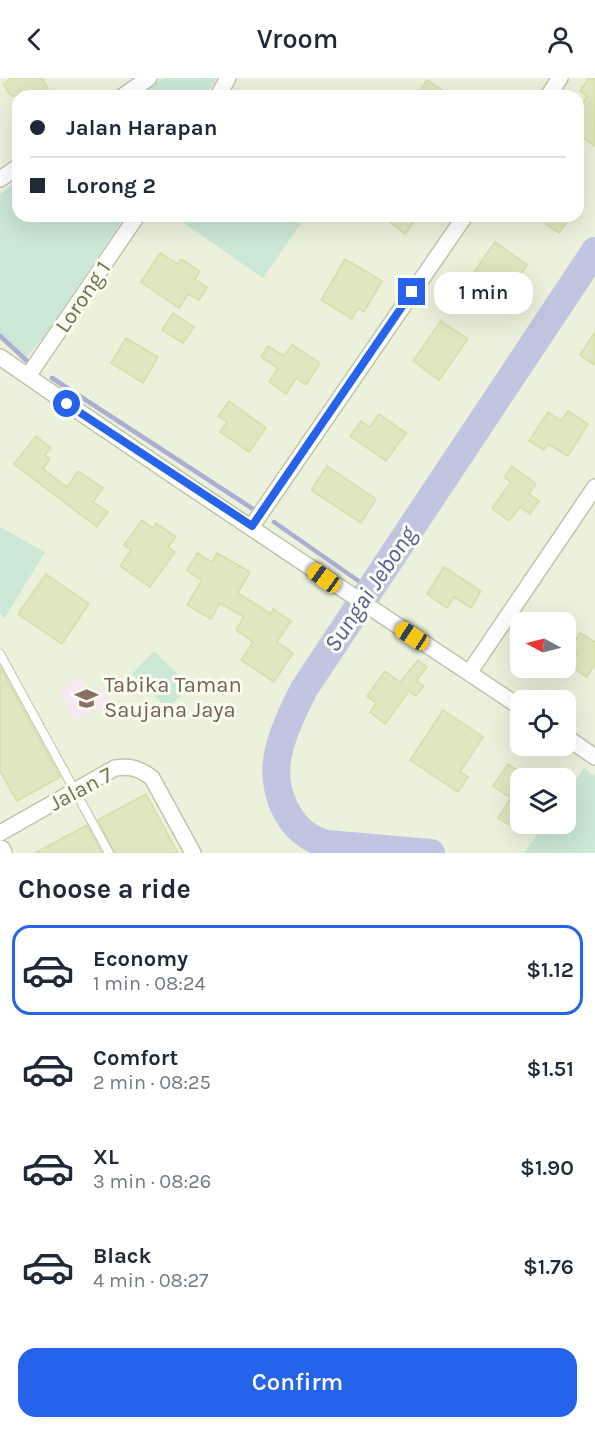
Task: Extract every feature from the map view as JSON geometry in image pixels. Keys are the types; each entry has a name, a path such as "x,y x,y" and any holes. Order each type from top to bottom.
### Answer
{"street":[{"path":"132,90 149,78"},
{"name":"Lorong 1","path":"28,376 133,222"},
{"path":"252,526 461,222"},
{"path":"0,357 252,526 341,590 510,700"},
{"path":"469,673 595,487"},
{"path":"576,744 595,757"},
{"name":"Jalan 7","path":"0,832 76,792 115,768 127,766 141,770 152,778 193,853"}],"lane":[{"path":"0,654 109,853"}],"shaded area":[{"path":"0,78 595,78 595,853 0,853"},
{"path":"163,78 217,78 209,90 146,90"},
{"path":"12,185 12,222 121,222 43,338 25,359 0,335 0,194"},
{"path":"183,222 302,222 263,278"},
{"path":"0,527 45,552 4,619 0,612"},
{"path":"154,651 190,686 168,709 132,674"},
{"name":"Tabika Taman Saujana Jaya","path":"81,679 88,693 102,687 110,703 75,720 60,689"},
{"path":"584,768 595,776 595,853 524,853 538,834 576,834 576,780"}],"building":[{"path":"12,78 42,78 48,88 45,90 12,90 11,96 3,84"},
{"path":"589,78 595,78 595,146 584,138 584,101 587,96 584,90 581,90"},
{"path":"427,80 442,90 420,90"},
{"path":"390,222 414,222 405,234"},
{"path":"543,222 567,222 559,233"},
{"path":"495,242 527,265 517,280 509,275 496,294 471,276"},
{"path":"160,253 178,264 181,259 200,271 195,279 207,287 199,300 188,294 179,308 141,282"},
{"path":"345,259 382,281 364,312 358,308 352,319 321,300"},
{"path":"173,313 194,327 183,343 162,330"},
{"path":"441,321 468,339 439,380 413,361"},
{"path":"595,332 595,365 580,355"},
{"path":"126,338 158,357 143,383 111,363"},
{"path":"292,345 320,363 306,385 296,378 286,394 269,382 278,368 261,357 268,346 284,356"},
{"path":"229,401 266,428 249,452 220,432 227,422 218,416"},
{"path":"568,411 588,424 568,456 548,444 544,450 529,441 548,412 561,421"},
{"path":"379,414 406,433 386,461 350,436 361,421 370,427"},
{"path":"36,436 51,448 45,455 50,459 43,469 67,487 78,471 103,488 93,502 108,512 97,527 14,464"},
{"path":"327,466 376,499 361,523 311,490"},
{"path":"512,466 536,484 529,494 539,501 530,514 520,507 509,521 492,508 511,482 504,477"},
{"path":"142,520 153,528 156,523 176,537 168,547 175,552 150,587 120,566 131,550 124,545"},
{"path":"197,553 212,562 217,553 250,572 238,593 271,614 273,609 291,621 277,642 293,653 274,682 241,660 253,642 236,630 244,617 220,603 211,619 187,605 202,580 187,571"},
{"path":"444,567 481,591 471,608 454,597 447,608 427,594"},
{"path":"46,574 89,604 62,644 18,614"},
{"path":"580,633 595,642 595,664 587,677 576,670 576,639"},
{"path":"418,660 427,667 416,681 424,686 416,696 409,691 385,724 370,712 376,703 367,696 385,671 400,682"},
{"path":"0,667 60,777 17,801 0,771"},
{"path":"443,710 483,737 460,772 468,777 458,792 410,760"},
{"path":"508,764 514,768 510,768 510,797 493,786"},
{"path":"146,794 178,853 115,853 98,820"},
{"path":"510,800 510,825 498,818"},
{"path":"87,825 102,853 35,853"}],"waterway":[{"name":"Sungai Jebong","path":"431,853 327,844 313,839 302,831 292,820 280,794 277,765 281,742 304,689 595,251"},
{"path":"0,336 27,361"},
{"path":"52,378 253,509"},
{"path":"274,522 370,589"}],"place":[{"name":"Tabika Taman Saujana Jaya","path":"86,698"}],"route":[{"path":"67,404 252,526 412,292"}]}
